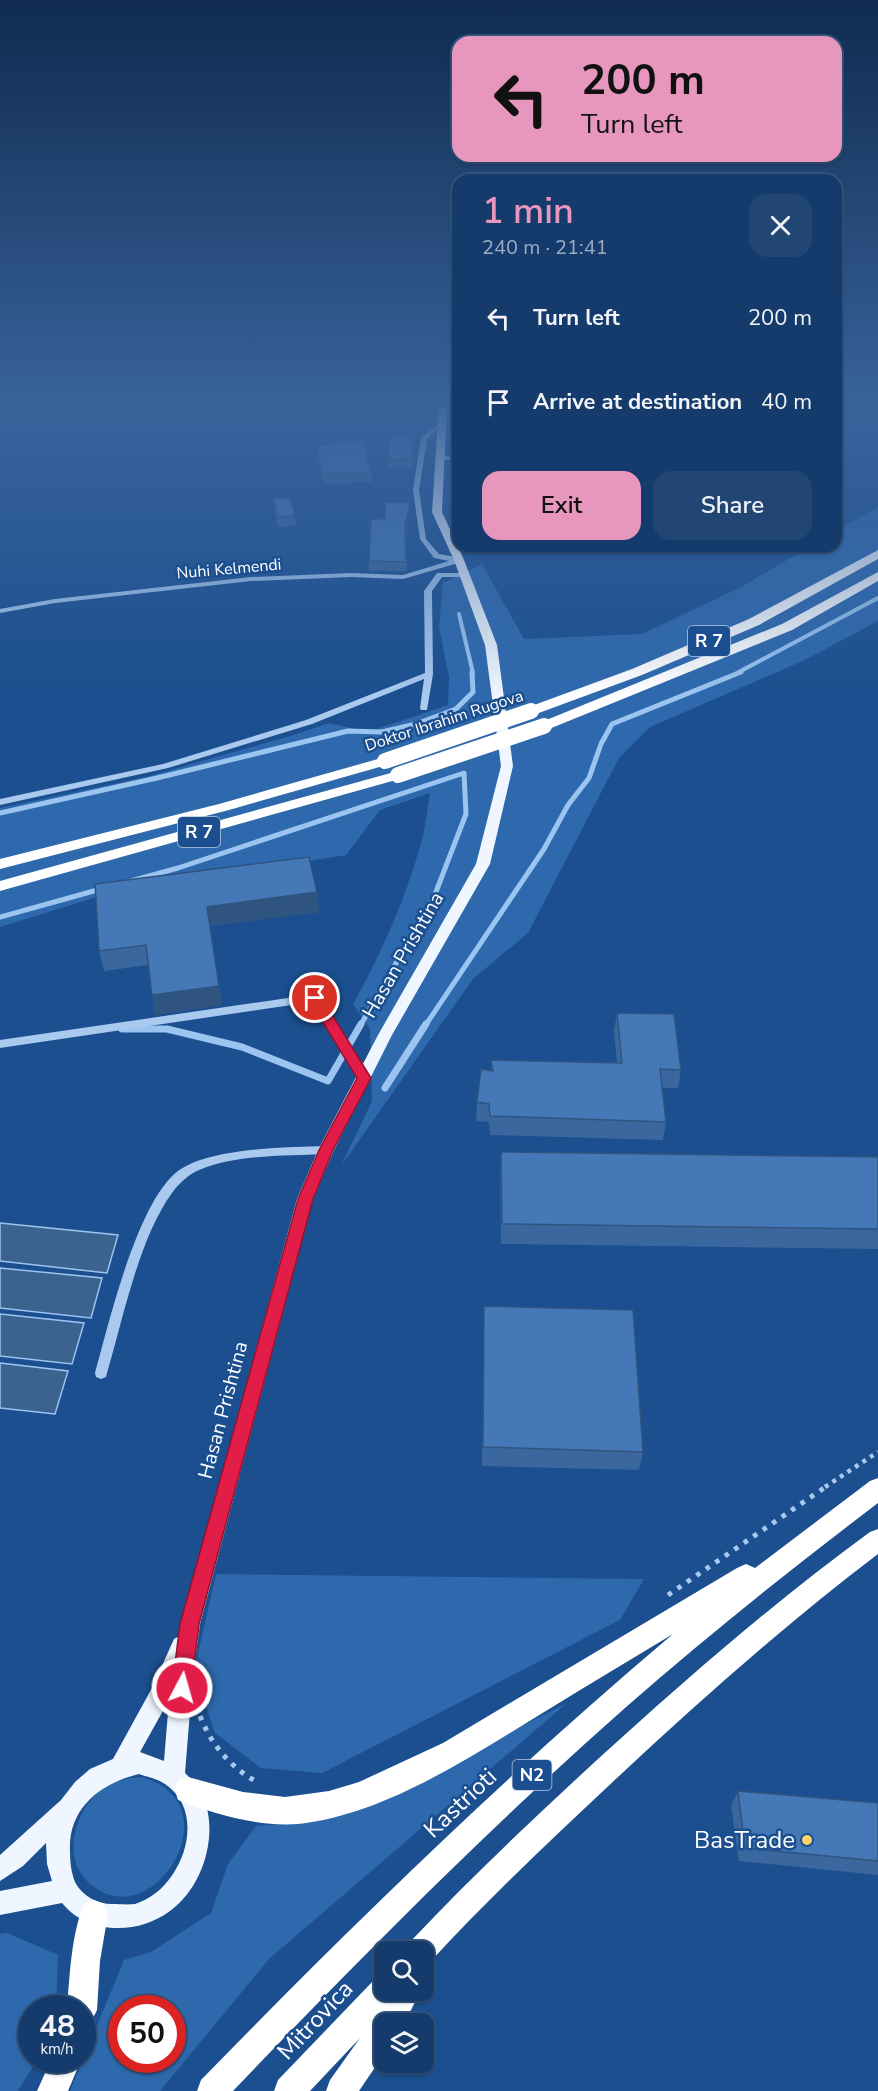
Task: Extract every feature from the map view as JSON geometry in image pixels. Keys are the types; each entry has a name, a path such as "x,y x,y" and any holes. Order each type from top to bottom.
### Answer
{"highway":[{"name":"Doktor Ibrahim Rugova","path":"0,864 224,807 385,761 531,711 637,672 754,622 878,554"},
{"name":"Doktor Ibrahim Rugova","path":"0,886 398,775 544,726 787,627 878,576"},
{"name":"Kastrioti","path":"212,2091 420,1879 623,1690 706,1620 878,1489"},
{"path":"181,1782 256,1810 288,1811 336,1803 380,1787 468,1743 815,1535"},
{"name":"N2","path":"430,1941 452,1917 651,1728 747,1645 878,1540"},
{"path":"83,1995 86,1960 94,1914"},
{"path":"434,1946 452,1917"},
{"name":"Mitrovica","path":"289,2091 374,2001"},
{"path":"341,2091 374,2043"},
{"path":"52,2091 60,2073"}],"main road":[{"name":"Hasan Prishtina","path":"438,502 437,512 452,546"},
{"name":"Hasan Prishtina","path":"181,1782 182,1675 190,1624 305,1199 326,1150 385,1035 483,864 507,766 491,645 455,552"},
{"name":"Hasan Prishtina","path":"121,1765 160,1696 190,1624"},
{"path":"0,1869 15,1858 93,1780 121,1765 140,1763 158,1766 181,1782 196,1808 199,1829 197,1852 188,1874 174,1893 156,1907 135,1916 114,1918 94,1914 79,1904 67,1890 59,1871 57,1848 61,1825 71,1804"},
{"path":"0,1903 67,1890"}],"street":[{"path":"418,502 423,538 437,556 462,568"},
{"path":"424,708 429,674 428,591 440,574 462,568"},
{"name":"Nuhi Kelmendi","path":"0,611 55,601 251,579 351,575 403,577 462,568"},
{"path":"0,802 165,766 309,722 429,674"},
{"path":"0,1044 315,998 364,1078"},
{"path":"101,1372 135,1260 158,1204 182,1174 215,1161 258,1154 326,1150"}],"path":[{"path":"663,1599 759,1530 878,1452"},
{"path":"197,1704 206,1733 226,1759 246,1777 264,1785"}],"shaded area":[{"path":"878,507 878,621 805,660 650,727 619,758 528,933 473,979 341,1166 372,1101 370,1029 353,1004 383,946 408,884 423,837 430,793 380,810 346,855 116,891 0,927 0,808 146,777 329,723 368,732 448,705 449,677 439,627 443,583 482,564 524,639 642,634 741,587 801,552 842,552 842,528"},
{"path":"0,1223 118,1235 107,1273 0,1261"},
{"path":"0,1268 102,1278 91,1318 0,1308"},
{"path":"0,1314 84,1323 72,1364 0,1356"},
{"path":"0,1363 68,1371 55,1414 0,1408"},
{"path":"216,1574 644,1579 620,1620 322,1773 261,1768 215,1733 194,1671"},
{"path":"567,1703 269,1959 186,2060 186,1995 110,1995 124,1960 151,1952 211,1913 228,1864 256,1826 296,1822 400,1788"},
{"path":"141,1777 169,1791 182,1813 183,1838 174,1862 157,1882 136,1895 111,1895 87,1881 79,1870 74,1858 76,1831 80,1817 96,1795 114,1783"},
{"path":"7,1933 58,1955 56,1995 18,1995 18,2073 29,2073 18,2091 0,2091 0,1934"},
{"path":"108,1999 108,2073 175,2073 160,2091 70,2091 77,2073 96,2073 96,2028"}],"building":[{"path":"274,502 292,502 295,516 278,517"},
{"path":"386,502 410,503 405,525 406,562 369,561 371,519 384,519 384,521"},
{"path":"309,857 317,892 207,907 219,986 152,995 146,945 99,951 95,884"},
{"path":"617,1013 674,1014 681,1070 660,1069 666,1122 490,1116 489,1104 477,1102 481,1069 493,1071 491,1060 622,1063"},
{"path":"501,1152 878,1157 878,1229 502,1224"},
{"path":"484,1306 633,1310 643,1452 483,1447"},
{"name":"BasTrade","path":"738,1791 878,1803 878,1861 745,1848"}],"waterway":[{"path":"737,673 878,598"},
{"path":"459,614 473,673"},
{"path":"0,813 157,778 348,731 382,732 416,724 456,709 473,692 472,672"},
{"path":"425,1026 544,849 568,805 589,778 601,744 612,724 741,672"},
{"path":"131,881 178,868 464,773 466,814 434,897 360,1026"},
{"path":"0,917 101,889"},
{"path":"122,1029 167,1029 242,1047 328,1081 361,1024"},
{"path":"385,1088 426,1024"}],"place":[{"name":"BasTrade","path":"807,1840"}],"route":[{"path":"182,1688 190,1624 305,1199 326,1150 364,1078 315,998"}]}
